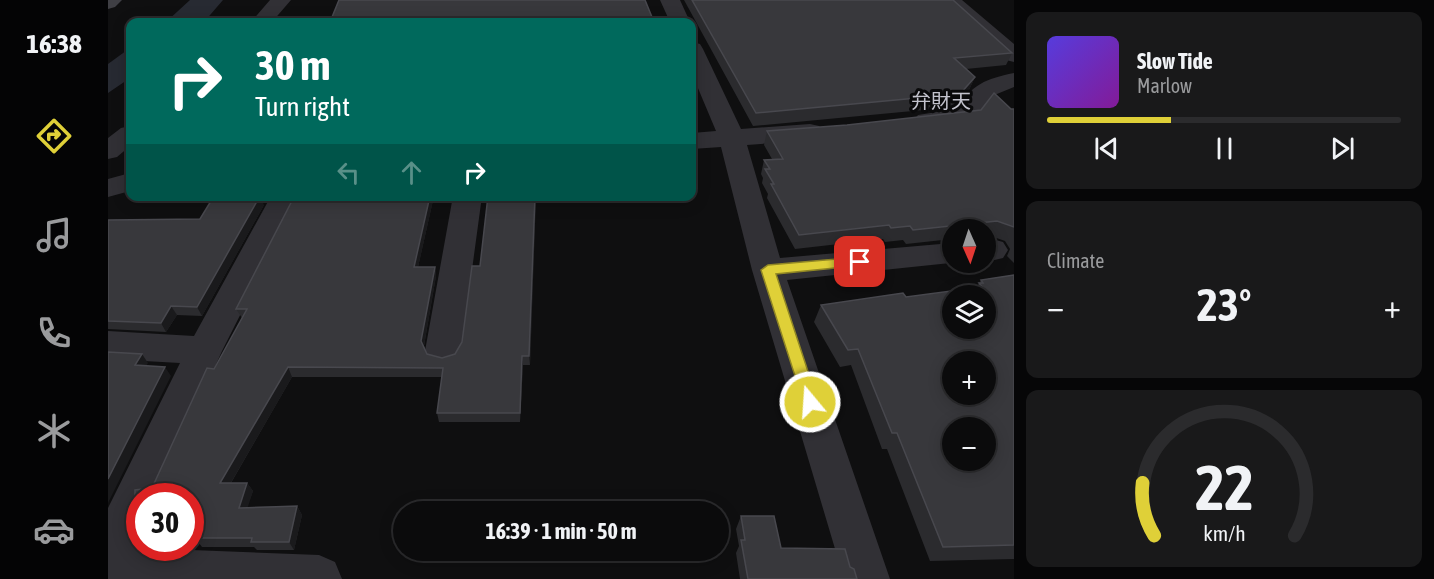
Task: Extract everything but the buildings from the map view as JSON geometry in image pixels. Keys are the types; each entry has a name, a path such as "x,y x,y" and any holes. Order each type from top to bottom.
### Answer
{"main road":[{"path":"108,3 112,0"}],"street":[{"path":"265,18 281,0"},
{"path":"670,0 678,18"},
{"path":"950,0 1014,55"},
{"path":"696,57 732,139 768,270 867,579"},
{"path":"909,122 965,116 977,95 996,84 1014,80"},
{"path":"696,141 830,130"},
{"path":"108,151 126,137"},
{"path":"108,188 126,183"},
{"path":"108,555 204,351 283,201"},
{"path":"443,351 467,201"},
{"path":"768,270 942,255"},
{"path":"108,345 204,351"},
{"path":"108,566 319,578"}],"shaded area":[{"path":"190,0 223,0 207,18 170,18"},
{"path":"126,51 126,81 108,93 108,64"}],"district":[{"name":"弁財天","path":"941,100"}],"route":[{"path":"810,402 768,270 860,262"}]}
